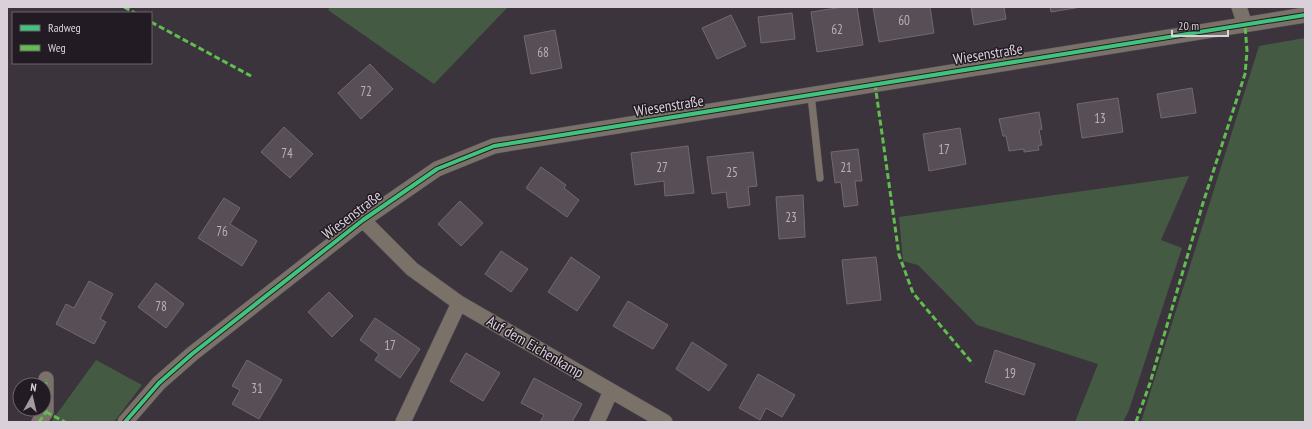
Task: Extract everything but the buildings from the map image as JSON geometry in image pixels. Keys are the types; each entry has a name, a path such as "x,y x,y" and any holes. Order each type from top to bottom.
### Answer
{"street":[{"path":"1239,7 1245,25"},
{"name":"Wiesenstraße","path":"125,422 159,383 192,354 363,220 437,169 494,146 1305,15"},
{"name":"Auf dem Eichenkamp","path":"363,220 412,269 459,303 665,422"},
{"path":"403,422 459,303"},
{"path":"597,422 612,391"}],"lane":[{"path":"811,95 820,178"}],"green space":[{"path":"330,7 508,7 434,84 328,10"},
{"path":"1305,38 1305,422 1141,422 1259,46"},
{"path":"1189,176 1161,240 1182,248 1129,410 1123,422 1075,422 1098,364 977,325 918,265 903,261 899,217"},
{"path":"96,360 142,385 114,422 51,422"}],"marked path":[{"path":"124,7 133,12"},
{"path":"152,23 251,76"},
{"path":"1136,422 1150,383 1203,203 1245,74 1247,51 1245,25"},
{"path":"875,84 899,255 913,293 973,364"},
{"path":"52,415 65,422"},
{"path":"39,422 42,417"}],"cycle path":[{"path":"125,422 159,383 192,354 363,220 437,169 494,146 1305,15"}]}
